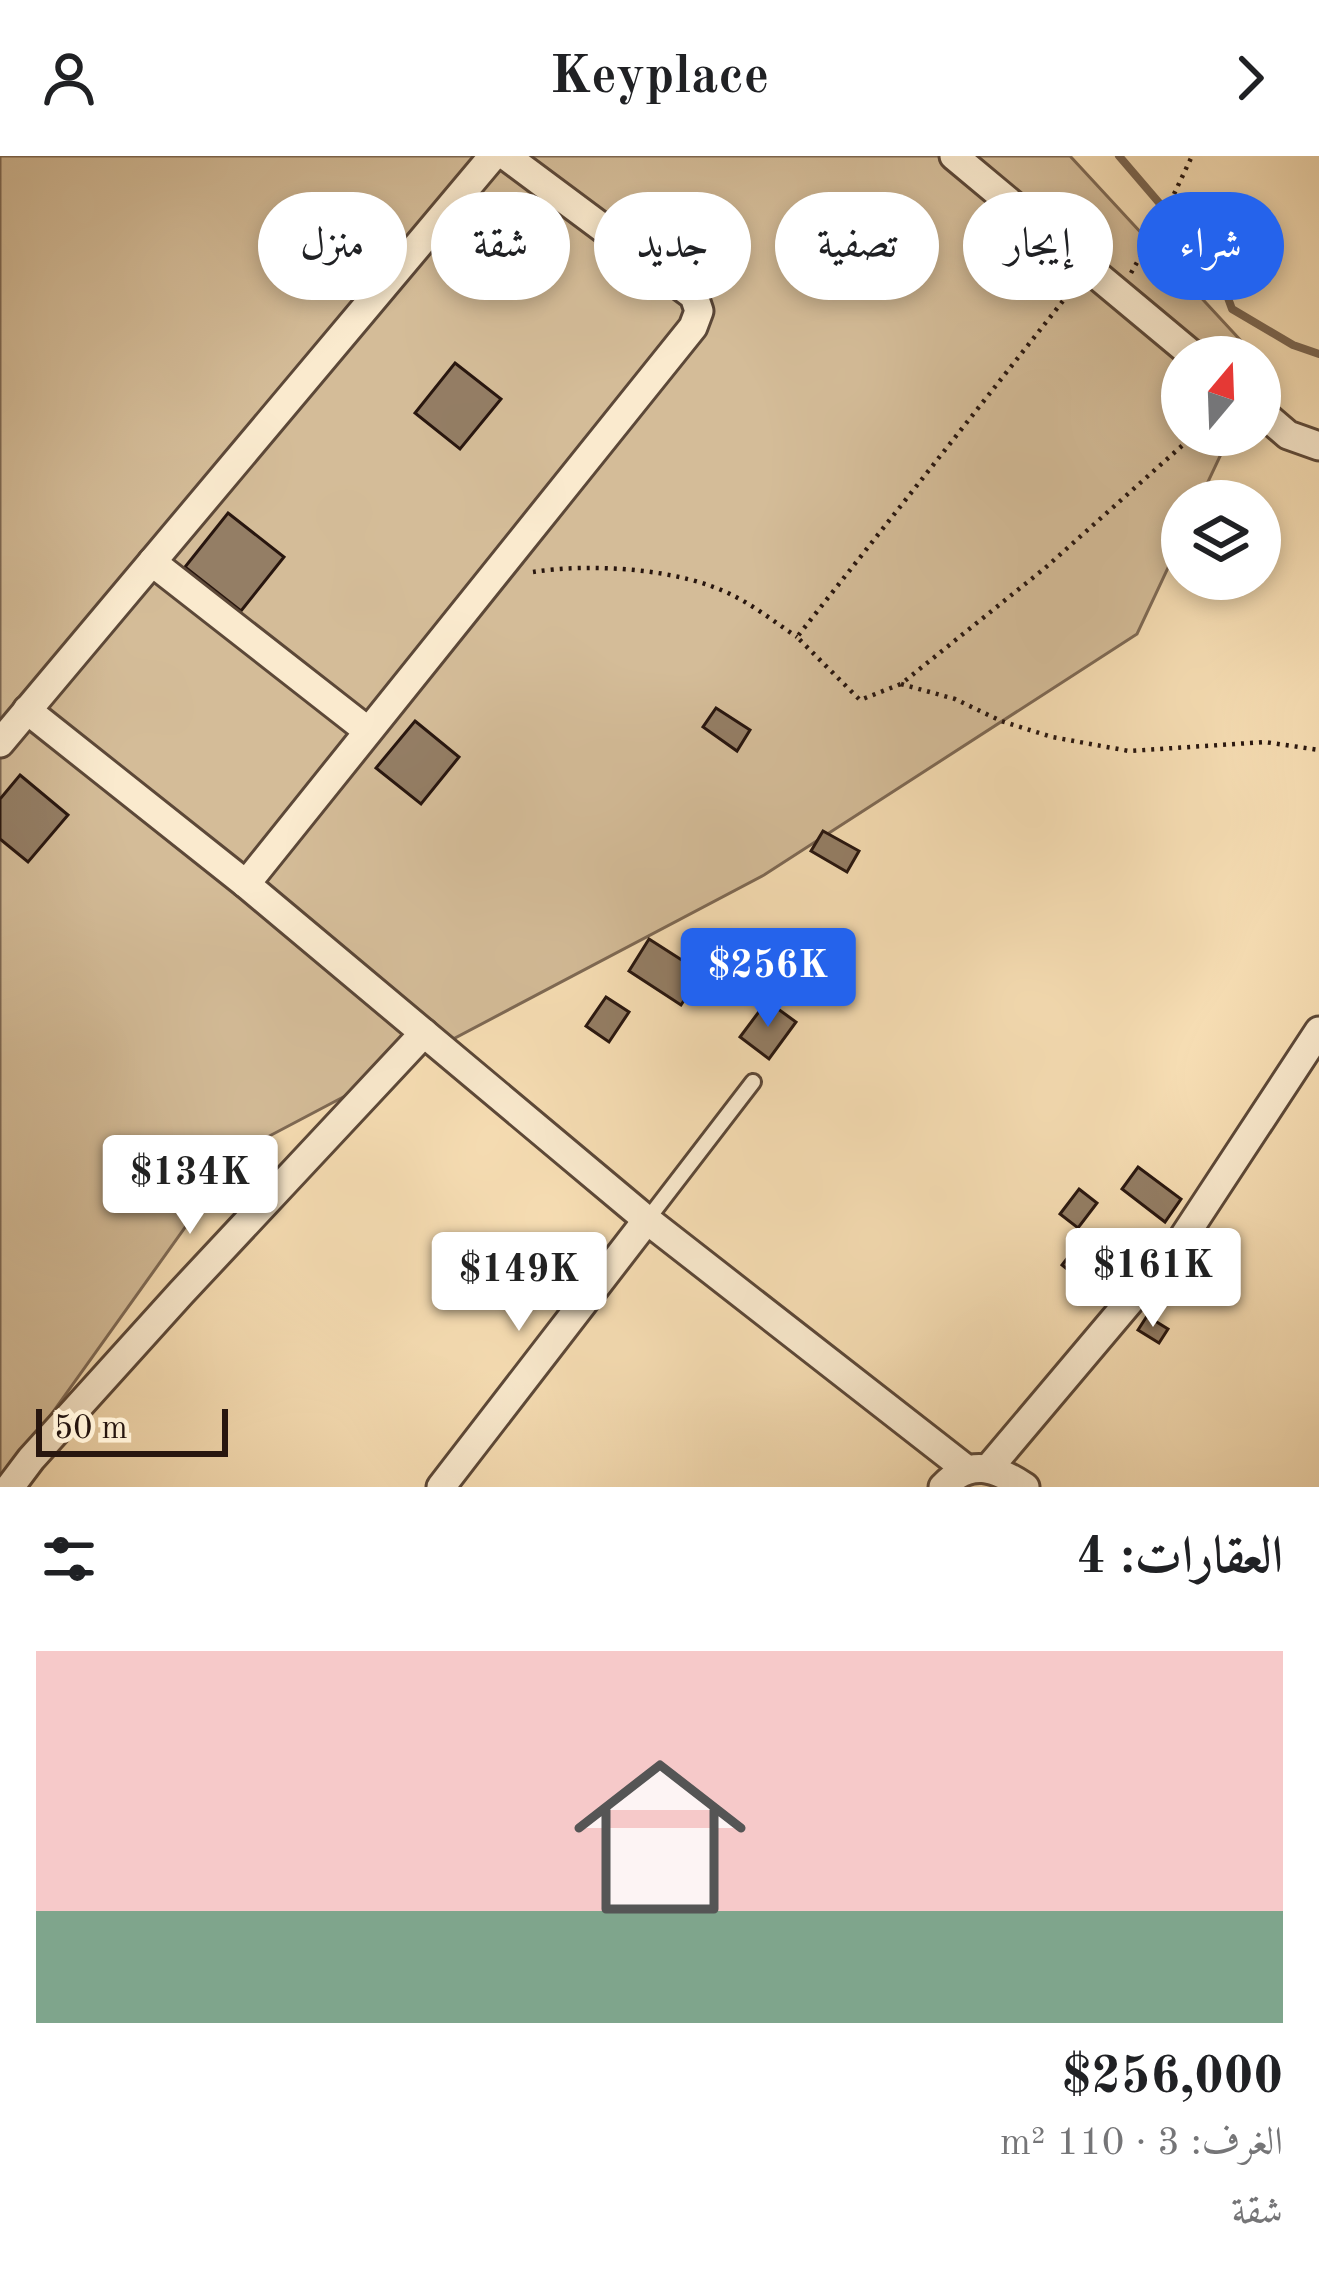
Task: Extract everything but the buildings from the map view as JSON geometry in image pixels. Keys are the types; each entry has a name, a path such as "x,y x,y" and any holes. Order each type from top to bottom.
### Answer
{"street":[{"path":"0,743 493,156"},
{"path":"246,884 694,327 699,311 694,296 506,156"},
{"path":"954,156 997,192"},
{"path":"1113,288 1170,336"},
{"path":"1281,428 1319,446"},
{"path":"152,562 368,731"},
{"path":"27,710 246,884 647,1220 977,1469 1025,1487"},
{"path":"943,1487 977,1469 1183,1238 1319,1031"},
{"path":"10,1487 181,1293 424,1033"},
{"path":"442,1487 647,1220"}],"lane":[{"path":"647,1220 753,1082"}],"path":[{"path":"1118,292 1141,259 1192,156"},
{"path":"797,637 1064,300"},
{"path":"492,578 568,566 665,573 732,594 797,637 860,700 901,684 1045,568 1170,456"},
{"path":"901,684 955,699 1001,721 1052,737 1129,751 1265,742 1319,750"}],"shaded area":[{"path":"0,156 1070,156 1103,192 963,192 963,300 1113,300 1113,202 1137,228 1137,300 1203,300 1237,336 1161,336 1161,456 1220,456 1209,480 1161,480 1161,583 1137,634 764,875 239,1152 0,1486"}],"waterway":[{"path":"1119,156 1185,233 1212,254 1232,309 1293,345 1319,354"}]}
